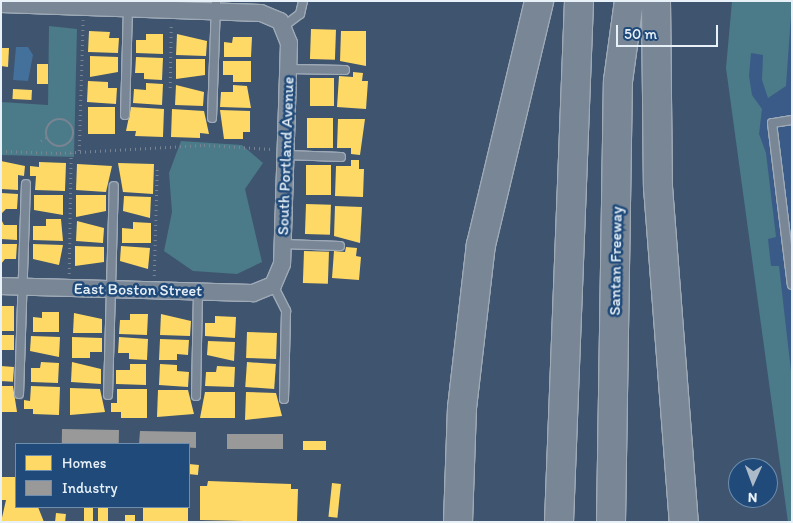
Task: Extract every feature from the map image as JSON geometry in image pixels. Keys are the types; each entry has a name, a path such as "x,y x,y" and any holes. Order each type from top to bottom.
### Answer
{"highway":[{"path":"458,522 462,408 481,245 539,1"},
{"path":"559,522 579,1"},
{"name":"Santan Freeway","path":"611,522 618,81 629,1"},
{"path":"656,1 658,187 684,522"}],"street":[{"path":"10,3 216,6 261,13 284,26"},
{"name":"South Portland Avenue","path":"273,285 282,264 283,244 282,152 289,43 284,26"},
{"name":"East Boston Street","path":"1,286 255,293 273,285"}],"lane":[{"path":"284,26 300,14 303,1"},
{"path":"124,115 128,5"},
{"path":"212,118 216,6"},
{"path":"288,69 345,70"},
{"path":"792,120 772,123 792,285"},
{"path":"282,152 340,157"},
{"path":"19,394 26,184"},
{"path":"108,395 114,186"},
{"path":"283,244 340,246"},
{"path":"273,285 286,311 284,399"},
{"path":"196,396 198,291"}],"path":[{"path":"79,151 83,20"},
{"path":"170,88 172,23"},
{"path":"41,141 46,137 53,122 70,123 74,136 60,147"},
{"path":"46,137 60,147"},
{"path":"1,151 60,153 204,144 282,152"},
{"path":"60,147 60,153"},
{"path":"69,278 71,152"},
{"path":"154,280 157,166"}],"shaded area":[{"path":"732,1 792,1 786,86 768,98 762,80 763,55 751,53 749,76 752,95 762,109 759,134 766,153 776,237 768,239 771,266 779,266 792,380 792,522 788,522 726,68"},
{"path":"792,1 792,522 788,522 726,68"},
{"path":"49,26 77,29 74,157 1,155 1,102 48,105"},
{"path":"16,47 28,47 33,55 28,81 13,80"},
{"path":"181,141 242,145 263,163 245,189 262,262 237,274 193,271 164,251 172,212 169,173"}],"building: Homes":[{"path":"311,29 336,30 335,60 310,59"},
{"path":"89,31 110,32 109,38 119,38 118,53 88,52"},
{"path":"341,31 366,31 366,66 340,61"},
{"path":"146,34 163,34 163,54 136,53 136,40 146,40"},
{"path":"177,34 207,41 206,56 176,55"},
{"path":"233,37 252,37 251,57 224,57 224,42 232,43"},
{"path":"1,48 9,48 8,67 1,66"},
{"path":"90,56 118,57 118,72 90,77"},
{"path":"136,57 163,58 162,80 144,79 144,73 135,73"},
{"path":"176,59 205,59 205,75 176,79"},
{"path":"223,61 251,61 251,82 233,82 233,75 223,75"},
{"path":"37,64 48,64 48,84 37,84"},
{"path":"353,72 363,73 362,81 368,81 366,109 337,107 339,76 353,77"},
{"path":"310,78 334,78 334,106 310,106"},
{"path":"88,81 108,82 108,88 117,88 116,104 87,102"},
{"path":"146,83 163,84 162,105 133,103 134,89 146,90"},
{"path":"176,85 204,92 203,106 175,105"},
{"path":"233,85 247,86 251,108 220,107 221,92 233,92"},
{"path":"13,89 32,90 31,100 12,99"},
{"path":"88,107 115,107 115,134 88,134"},
{"path":"131,107 164,109 163,137 135,136 136,131 126,131"},
{"path":"172,109 204,111 209,134 200,133 200,138 171,137"},
{"path":"220,110 250,111 250,132 243,132 243,139 224,139"},
{"path":"307,118 333,118 333,148 307,148"},
{"path":"338,119 365,119 360,155 351,154 351,148 337,148"},
{"path":"351,160 359,160 359,169 364,169 363,197 335,196 336,166 351,166"},
{"path":"1,161 25,166 24,176 18,175 18,190 1,189"},
{"path":"39,162 66,163 65,191 35,190 36,176 30,176 30,166 39,167"},
{"path":"118,163 154,164 153,194 123,192"},
{"path":"77,164 112,166 106,192 76,190"},
{"path":"306,165 331,165 331,195 306,195"},
{"path":"1,193 18,194 17,209 6,209 1,214"},
{"path":"34,195 63,195 63,215 34,210"},
{"path":"76,195 106,195 106,211 76,217"},
{"path":"124,196 151,197 150,218 123,211"},
{"path":"306,204 331,205 330,235 305,234"},
{"path":"335,206 362,207 360,243 334,236"},
{"path":"1,219 4,225 17,225 17,240 1,239"},
{"path":"46,219 61,219 63,241 33,240 33,226 46,226"},
{"path":"77,221 104,228 103,243 76,241"},
{"path":"133,222 151,223 151,243 122,243 122,228 133,229"},
{"path":"1,244 17,244 16,259 5,259 1,264"},
{"path":"33,244 63,245 59,265 33,259"},
{"path":"75,246 104,247 104,262 75,266"},
{"path":"121,246 150,248 148,269 120,261"},
{"path":"346,247 357,248 356,256 361,257 359,280 332,278 334,251 345,252"},
{"path":"304,251 329,252 328,284 303,283"},
{"path":"1,306 14,306 14,331 1,331"},
{"path":"42,312 59,312 59,332 33,332 33,317 42,318"},
{"path":"74,313 102,319 102,333 73,333"},
{"path":"130,314 148,314 147,335 119,334 120,320 130,320"},
{"path":"161,314 191,321 190,336 160,335"},
{"path":"215,316 236,317 235,338 205,336 205,323 215,323"},
{"path":"247,332 277,333 276,359 246,358"},
{"path":"1,335 14,335 14,350 1,350"},
{"path":"31,336 60,337 59,357 30,351"},
{"path":"72,337 102,338 102,352 90,352 90,358 72,358"},
{"path":"119,337 148,339 147,360 129,359 129,353 118,353"},
{"path":"160,339 189,340 188,355 177,354 177,360 159,360"},
{"path":"208,341 235,342 234,361 207,355"},
{"path":"41,362 59,363 58,383 31,382 31,368 40,368"},
{"path":"72,362 101,369 101,384 71,382"},
{"path":"247,362 276,364 274,389 245,387"},
{"path":"130,364 146,364 146,385 116,384 116,370 130,370"},
{"path":"160,364 177,365 177,371 189,372 188,387 159,385"},
{"path":"1,366 14,367 13,382 1,381"},
{"path":"217,366 235,367 234,387 205,386 206,372 216,372"},
{"path":"1,386 13,386 17,412 1,412"},
{"path":"31,386 60,387 59,415 33,414 33,409 24,409 24,400 30,401"},
{"path":"70,388 100,389 105,412 70,415"},
{"path":"117,389 147,389 147,418 121,418 121,412 111,412 111,403 117,403"},
{"path":"158,390 188,390 194,414 157,417"},
{"path":"205,392 235,392 235,418 200,418"},
{"path":"246,392 276,393 282,416 245,420"},
{"path":"303,441 326,441 326,450 303,450"},
{"path":"190,464 199,465 198,475 190,474"},
{"path":"1,477 15,477 15,508 38,508 44,522 1,522 6,500 1,500"},
{"path":"208,481 291,484 291,489 298,489 297,522 200,520 200,486 207,486"},
{"path":"332,483 341,484 337,518 328,517"},
{"path":"84,508 93,508 93,522 84,522"},
{"path":"98,508 108,508 108,522 98,522"},
{"path":"143,508 188,508 188,522 143,522"},
{"path":"56,513 66,514 65,522 55,522"},
{"path":"125,515 135,515 135,522 125,522"}],"building: Industry":[{"path":"62,429 119,430 119,443 62,443"},
{"path":"140,431 196,432 196,448 190,448 190,443 139,443"},
{"path":"227,434 283,434 283,449 227,449"}]}
